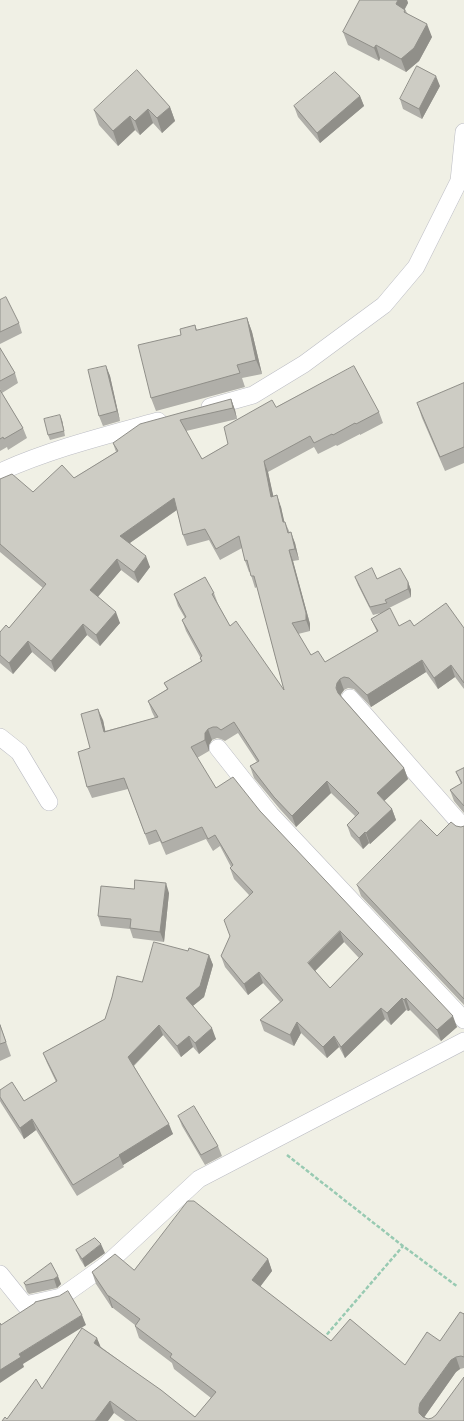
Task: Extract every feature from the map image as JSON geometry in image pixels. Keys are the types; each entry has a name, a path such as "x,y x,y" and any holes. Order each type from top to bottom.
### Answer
{"street":[{"path":"194,412 253,395 304,364 384,305 416,267 458,181 464,132"},
{"path":"0,472 81,442 171,418"},
{"path":"350,698 464,828"},
{"path":"0,737 20,752 48,802"},
{"path":"218,748 271,815 464,1020"},
{"path":"0,1274 25,1305 61,1297 106,1265 199,1179 464,1041"}],"path":[{"path":"271,1142 403,1246 458,1287"},
{"path":"320,1343 403,1246"}],"building":[{"path":"360,0 398,0 396,4 405,10 404,12 427,24 414,48 401,59 376,45 374,48 343,32"},
{"path":"417,66 436,76 419,109 400,99"},
{"path":"137,70 170,107 157,118 148,109 135,121 130,116 113,131 94,110"},
{"path":"335,72 360,96 317,133 294,106"},
{"path":"6,297 19,323 0,332 0,300"},
{"path":"247,318 256,360 237,365 240,373 151,398 138,345 181,335 180,329 195,325 196,330"},
{"path":"0,348 15,373 0,381"},
{"path":"106,366 117,411 99,416 88,370"},
{"path":"354,366 379,412 314,443 310,436 264,461 271,497 277,495 283,522 285,522 288,533 291,532 295,549 289,550 306,613 306,620 292,623 311,655 318,651 325,662 378,631 371,619 390,608 399,626 410,620 414,626 446,603 464,628 464,683 451,665 434,678 422,660 367,695 349,678 344,677 337,683 336,688 338,693 404,768 377,793 392,809 359,838 347,825 359,813 327,781 292,816 274,797 250,766 259,761 234,722 221,730 217,727 208,729 205,733 205,740 191,747 216,788 233,777 260,811 453,1016 437,1030 406,998 404,1000 402,998 387,1013 381,1008 341,1047 334,1036 323,1047 297,1022 290,1035 260,1020 283,1000 259,972 244,984 221,956 230,936 224,920 253,892 230,868 233,865 215,835 208,839 202,827 162,843 156,830 145,834 124,778 87,787 78,752 90,748 81,714 98,709 104,732 158,717 148,701 168,689 164,683 202,661 200,658 202,656 182,620 186,617 174,594 205,577 214,593 212,594 230,626 236,621 284,690 254,576 251,576 247,560 245,561 239,536 216,549 205,529 183,535 174,498 120,536 146,556 134,572 117,559 90,590 116,612 96,635 83,624 51,661 28,641 9,663 0,655 0,632 6,625 9,628 46,584 0,544 0,479 12,474 33,492 62,465 74,478 118,451 113,443 140,424 231,399 233,408 180,420 202,459 228,444 224,427 272,400 276,407","holes":["340,931 363,954 330,988 308,963"]},
{"path":"464,383 464,447 440,457 417,403"},
{"path":"0,390 23,428 4,439 3,437 0,439"},
{"path":"60,415 64,431 48,435 44,419"},
{"path":"372,568 377,579 400,568 408,582 408,589 385,600 387,603 370,607 355,577"},
{"path":"464,768 464,806 450,790 462,783 456,772"},
{"path":"421,820 437,836 451,822 456,826 464,826 464,999 357,885"},
{"path":"135,880 166,883 160,932 130,928 131,919 98,916 101,886 134,889"},
{"path":"154,942 188,951 189,948 209,955 200,986 186,998 212,1028 195,1043 189,1036 177,1046 159,1025 128,1057 169,1124 73,1185 32,1119 20,1128 0,1097 0,1090 12,1082 24,1101 57,1081 43,1053 105,1019 117,976 142,982"},
{"path":"0,1025 6,1042 0,1044"},
{"path":"194,1106 218,1146 201,1155 178,1116"},
{"path":"188,1201 194,1201 268,1259 252,1280 331,1341 350,1319 405,1365 427,1332 440,1341 460,1312 464,1314 464,1357 456,1357 451,1360 420,1403 419,1413 428,1419 436,1415 464,1377 464,1421 137,1421 110,1401 95,1421 2,1421 5,1417 7,1419 36,1379 42,1389 82,1328 97,1338 94,1343 161,1390 195,1417 216,1392 170,1357 172,1354 135,1326 140,1319 108,1296 92,1272 115,1254 134,1270"},
{"path":"95,1238 101,1244 82,1259 76,1250"},
{"path":"51,1263 58,1276 54,1279 26,1285 24,1283"},
{"path":"68,1291 82,1315 19,1354 21,1357 0,1370 0,1323 1,1325 35,1302 59,1296"}]}
